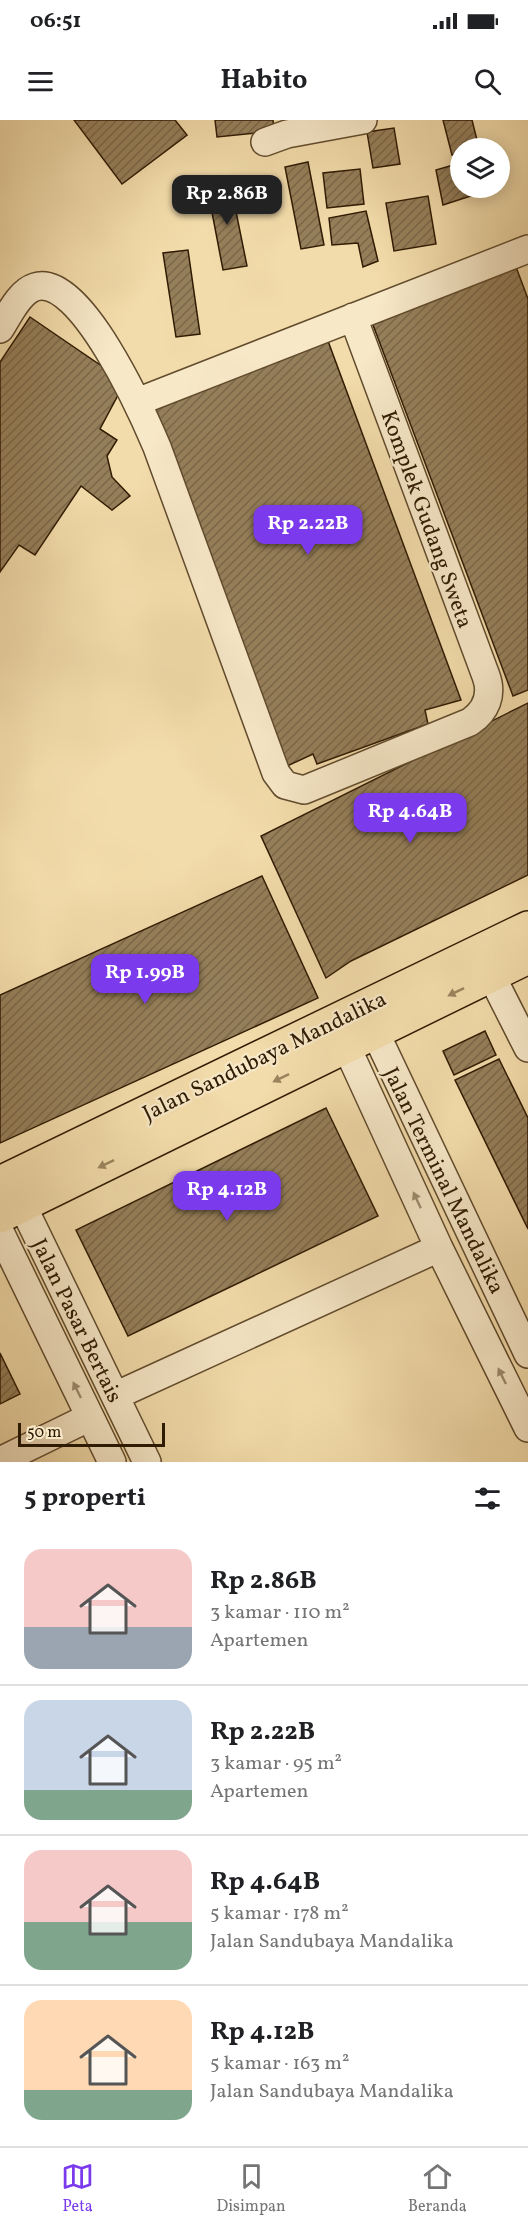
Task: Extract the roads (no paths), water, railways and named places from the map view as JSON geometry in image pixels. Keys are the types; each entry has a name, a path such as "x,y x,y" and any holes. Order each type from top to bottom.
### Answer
{"main road":[{"name":"Jalan Sandubaya Mandalika","path":"8,1196 340,1034 528,928"},
{"path":"369,1019 491,975 528,957"}],"street":[{"path":"265,142 287,134 363,120"},
{"path":"0,328 25,293 32,288 46,285 63,292 105,346 137,402 528,249"},
{"name":"Komplek Gudang Sweta","path":"137,402 157,447 276,773 282,782 294,789 313,788 474,719 488,700 488,682 353,317"},
{"path":"491,975 528,1048"},
{"name":"Jalan Terminal Mandalika","path":"369,1019 528,1354"},
{"path":"340,1034 439,1248 528,1428"},
{"name":"Jalan Pasar Bertais","path":"8,1196 115,1396 147,1462"},
{"path":"0,1232 112,1462"},
{"path":"115,1396 439,1248"},
{"path":"0,1461 90,1417"}]}
